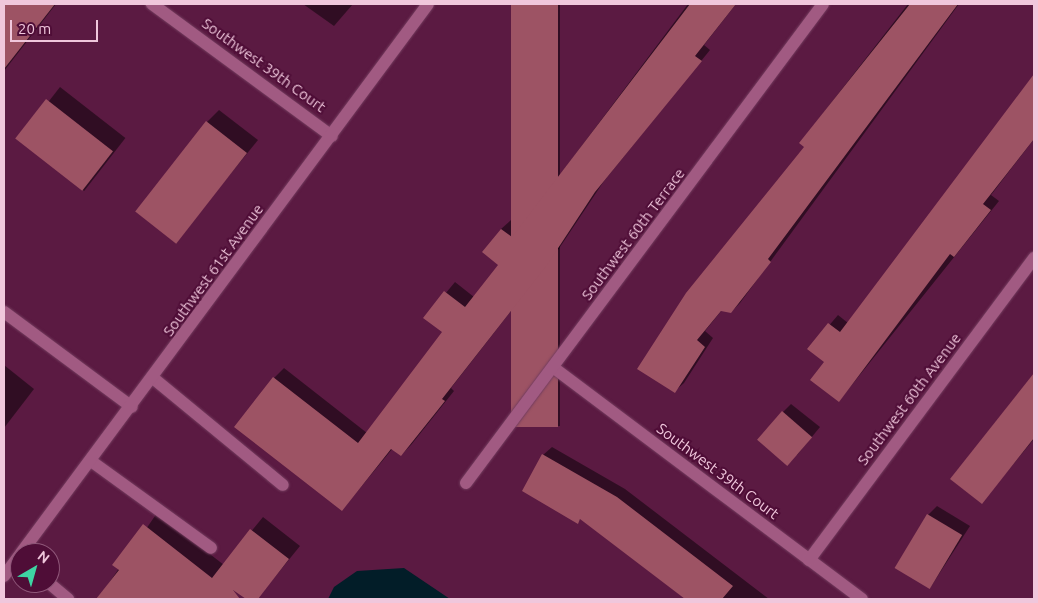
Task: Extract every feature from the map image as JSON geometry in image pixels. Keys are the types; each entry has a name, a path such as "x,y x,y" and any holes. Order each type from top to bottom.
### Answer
{"street":[{"name":"Southwest 39th Court","path":"152,4 332,136"},
{"name":"Southwest 61st Avenue","path":"30,543 428,4"},
{"name":"Southwest 60th Terrace","path":"466,483 554,368 823,4"},
{"name":"Southwest 60th Avenue","path":"809,560 1034,258"},
{"path":"4,312 132,407"},
{"name":"Southwest 39th Court","path":"554,368 862,599"},
{"path":"153,378 283,485"},
{"path":"91,461 211,548"}],"water":[{"path":"404,568 450,599 328,599 334,587 357,571"}],"building":[{"path":"4,4 55,4 4,69"},
{"path":"511,4 558,4 558,427 511,427"},
{"path":"690,4 736,4 695,56 702,61 595,192 547,265 442,399 445,401 401,456 391,449 342,511 234,427 273,377 358,443 442,332 423,318 444,291 465,307 498,265 482,252 501,229 512,237"},
{"path":"910,4 958,4 768,259 771,262 731,313 721,311 697,340 705,347 675,393 637,369 686,293 804,147 799,143"},
{"path":"1034,74 1034,139 983,204 991,210 954,257 950,254 839,402 810,380 824,362 807,349 828,323 840,332"},
{"path":"46,99 113,151 82,191 15,138"},
{"path":"206,121 247,153 176,244 135,212"},
{"path":"1034,373 1034,438 982,504 950,479"},
{"path":"782,411 812,437 787,466 757,440"},
{"path":"542,454 617,497 733,586 722,599 685,599 580,519 578,524 522,491"},
{"path":"927,514 962,535 930,589 895,568"},
{"path":"143,524 212,578 250,529 289,559 258,599 246,599 233,590 240,599 96,599 119,570 112,565"}]}
